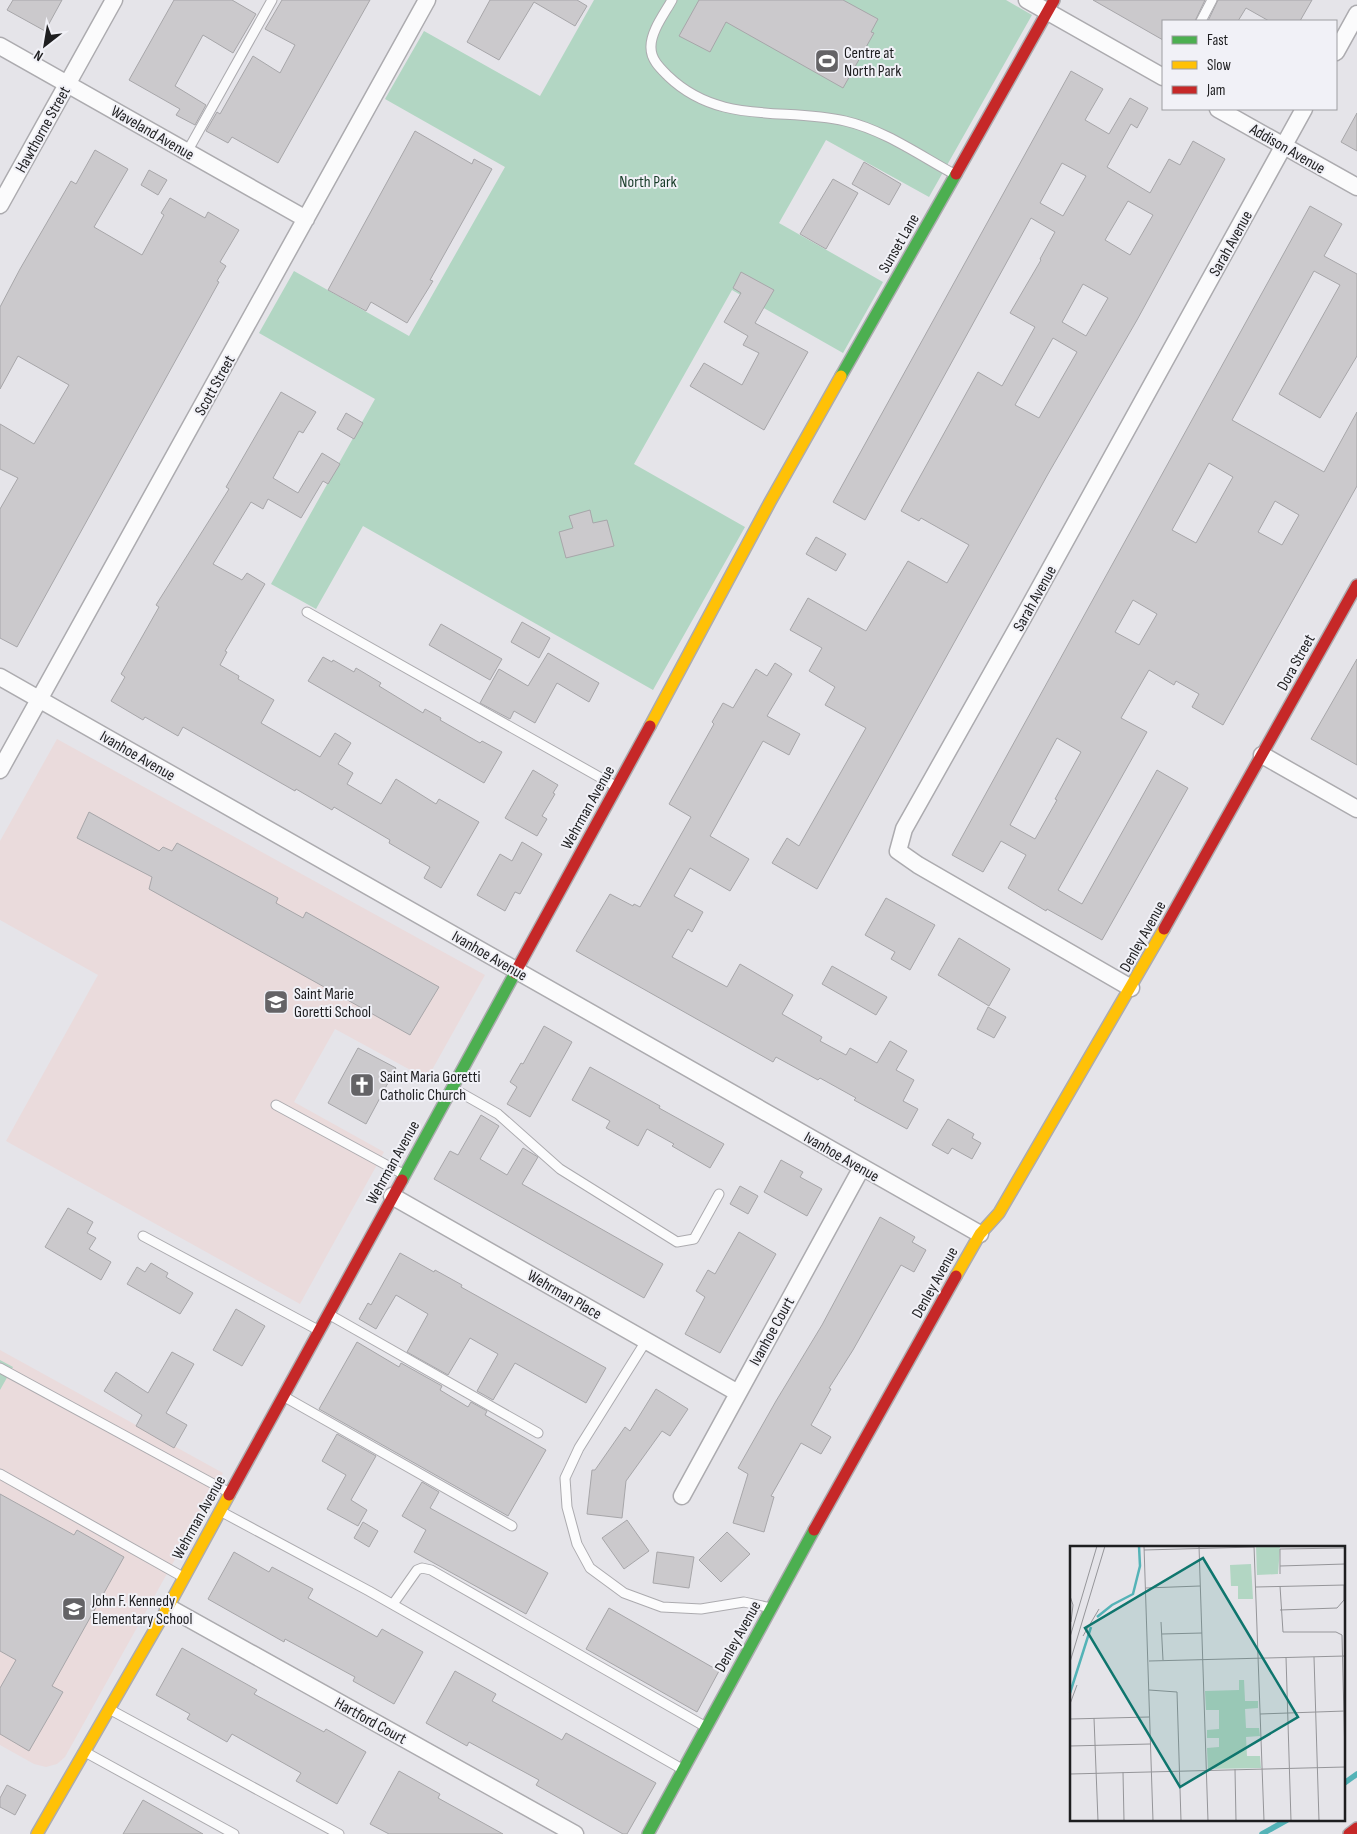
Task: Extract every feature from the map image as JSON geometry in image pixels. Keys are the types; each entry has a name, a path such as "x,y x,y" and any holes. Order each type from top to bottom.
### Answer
{"main road":[{"name":"Sunset Lane","path":"770,502 1051,6"},
{"name":"Wehrman Avenue","path":"37,1834 184,1578 617,787 770,502"},
{"name":"Dora Street","path":"1262,755 1357,584"},
{"name":"Denley Avenue","path":"648,1834 771,1608 980,1234 999,1213 1131,988 1262,755"},
{"path":"1349,1834 1357,1828"}],"street":[{"name":"Hawthorne Street","path":"0,206 114,0"},
{"name":"Scott Street","path":"0,770 427,0"},
{"path":"1027,0 1051,6 1162,77"},
{"path":"1337,50 1357,14"},
{"name":"Waveland Avenue","path":"0,46 306,219"},
{"name":"Addison Avenue","path":"1220,110 1357,188"},
{"name":"Sarah Avenue","path":"1131,988 918,865 898,851 904,829 1303,110"},
{"name":"Ivanhoe Avenue","path":"0,677 980,1234"},
{"path":"1262,755 1357,809"},
{"name":"Ivanhoe Court","path":"682,1496 862,1167"},
{"name":"Wehrman Place","path":"392,1196 738,1393"},
{"name":"Hartford Court","path":"168,1607 575,1834"}],"lane":[{"path":"187,152 272,0"},
{"path":"672,0 652,37 651,48 654,59 661,69 690,92 734,110 760,114 843,120 864,126 956,175"},
{"path":"1202,20 1212,0"},
{"path":"307,612 617,787"},
{"path":"451,1088 498,1114 560,1169 677,1242 694,1239 719,1194"},
{"path":"276,1105 404,1175"},
{"path":"143,1236 319,1330"},
{"path":"328,1314 538,1434"},
{"path":"646,1341 579,1448 565,1478 567,1508 577,1544 590,1568 624,1593 662,1607 701,1609 744,1602 771,1608"},
{"path":"0,1368 230,1494"},
{"path":"283,1396 512,1526"},
{"path":"0,1474 184,1578"},
{"path":"220,1511 393,1604 683,1770"},
{"path":"393,1604 417,1570 422,1568 431,1570 706,1727"},
{"path":"109,1709 339,1834"},
{"path":"84,1752 234,1834"}],"shaded area":[{"name":"Saint Marie Goretti School","path":"57,739 485,975 427,1079 335,1029 294,1102 384,1152 300,1304 6,1141 98,975 0,920 0,841"},
{"name":"John F. Kennedy Elementary School","path":"0,1350 223,1473 65,1757 57,1764 46,1767 34,1764 0,1745"}],"green space":[{"name":"North Park","path":"594,0 1006,0 1032,15 929,197 826,140 779,223 883,282 843,353 732,290 634,464 745,527 653,690 363,526 316,609 271,584 375,399 259,333 294,271 409,336 505,167 385,99 424,31 540,96"},
{"path":"0,1360 13,1367 0,1390"}],"building":[{"path":"13,0 62,0 45,31 7,10"},
{"path":"174,0 232,0 256,14 233,53 203,35 175,86 206,105 195,125 176,115 180,109 129,80"},
{"path":"282,0 370,0 278,163 232,137 228,143 206,131 217,112 220,114 253,56 280,73 295,45 265,29"},
{"path":"490,0 577,0 587,6 575,26 534,2 499,60 467,42"},
{"name":"Centre at North Park","path":"699,0 843,0 878,19 871,32 874,33 843,88 726,22 710,52 679,36"},
{"path":"1093,0 1205,0 1195,20 1162,20 1162,39"},
{"path":"1218,0 1312,0 1301,20 1267,20 1246,8 1239,20 1208,20"},
{"path":"1071,71 1103,89 1085,120 1109,134 1130,98 1148,108 1137,128 1131,124 1107,167 1150,193 1169,159 1180,165 1193,141 1225,159 1137,320 1048,474 817,889 772,863 787,838 799,846 866,728 825,705 835,687 809,671 822,648 790,630 808,598 866,631 908,561 947,583 969,545 921,518 919,521 901,511 978,372 1002,386 1035,327 1010,313 1055,232 1031,218 865,520 833,502","holes":["1062,163 1086,176 1063,216 1040,203","1128,201 1153,215 1130,255 1105,240","1083,284 1108,298 1086,336 1062,322","1053,338 1077,352 1039,418 1015,405"]},
{"path":"1357,113 1357,151 1341,142"},
{"path":"415,131 472,164 474,159 492,169 430,280 433,281 407,323 371,302 366,311 328,290"},
{"path":"95,150 128,169 94,227 142,255 164,215 161,213 170,198 205,218 208,212 239,230 220,262 226,266 217,281 219,282 17,647 0,638 0,509 18,478 0,469 0,424 34,444 69,385 18,356 0,389 0,307 71,181 76,184"},
{"path":"864,162 901,184 889,205 852,184"},
{"path":"149,170 167,180 158,195 141,185"},
{"path":"833,179 858,193 826,249 800,234"},
{"path":"1310,206 1342,224 1324,256 1357,274 1357,356 1320,418 1279,394 1340,285 1314,271 1232,420 1324,472 1357,412 1357,486 1223,725 1192,707 1199,694 1176,681 1174,685 1149,670 1121,718 1147,732 1058,890 1082,904 1157,770 1188,788 1102,940 1047,909 1046,911 1008,888 1026,855 1001,841 983,872 952,855","holes":["1209,463 1233,477 1196,543 1172,530","1275,501 1299,515 1282,545 1258,532","1133,600 1157,614 1139,645 1115,632","1057,738 1081,752 1035,839 1010,825"]},
{"path":"741,272 774,290 755,323 808,352 764,430 690,386 704,363 742,385 759,353 743,345 748,336 724,322 741,293 733,288"},
{"path":"281,392 316,412 303,433 299,431 273,478 298,493 322,453 340,464 328,484 323,481 301,518 268,499 263,509 251,502 213,564 242,580 247,573 265,584 225,651 227,652 220,665 239,676 238,679 274,700 261,723 320,757 335,733 351,743 338,764 353,773 347,784 381,804 396,779 436,804 439,799 479,822 441,888 424,878 430,867 389,843 390,840 334,807 332,810 296,789 295,791 183,727 178,736 145,717 143,720 111,701 125,677 121,674 159,607 156,605 229,489 226,487"},
{"path":"346,413 363,423 354,439 337,429"},
{"path":"590,510 593,523 607,520 614,546 566,558 559,532 573,528 569,516"},
{"path":"816,537 846,554 836,571 806,554"},
{"path":"522,622 550,638 539,658 511,642"},
{"path":"441,624 502,659 490,680 429,645"},
{"path":"548,653 599,683 589,702 557,683 535,723 514,711 510,719 480,703 499,669 528,686"},
{"path":"323,657 332,662 333,660 354,672 356,668 381,683 379,686 423,713 425,709 480,743 482,741 502,752 484,783 308,681"},
{"path":"1357,659 1357,765 1311,739"},
{"path":"775,663 792,674 767,716 800,734 789,755 763,741 710,836 749,859 730,891 690,868 674,896 703,912 692,932 688,929 672,957 727,987 740,964 793,995 782,1014 822,1037 820,1041 846,1055 850,1048 877,1063 890,1041 907,1051 896,1070 914,1080 903,1101 918,1109 907,1129 854,1100 856,1098 820,1078 818,1080 776,1057 773,1062 576,951 610,894 633,906 634,904 640,907 691,817 669,804 714,724 712,722 723,703 733,708 756,669 767,676"},
{"path":"533,770 558,785 542,816 547,819 537,836 505,818"},
{"path":"89,812 159,851 163,847 172,851 177,843 278,898 276,903 303,918 306,912 439,987 410,1035 149,889 152,877 77,838"},
{"path":"522,842 542,854 520,894 515,892 505,911 477,895 500,854 512,861"},
{"path":"886,898 935,925 910,970 891,959 895,952 865,935"},
{"path":"959,938 1010,969 989,1006 938,975"},
{"path":"832,966 887,997 876,1015 822,984"},
{"path":"988,1007 1006,1017 994,1038 977,1029"},
{"path":"544,1026 572,1042 530,1117 507,1104 517,1087 510,1082 521,1063 523,1064"},
{"name":"Saint Maria Goretti Catholic Church","path":"358,1048 396,1068 366,1124 328,1103"},
{"path":"590,1067 724,1144 710,1168 647,1129 638,1146 606,1128 610,1121 572,1100"},
{"path":"481,1115 499,1126 480,1159 507,1175 523,1148 538,1157 522,1184 663,1264 644,1298 434,1179 450,1151 458,1155"},
{"path":"948,1119 974,1134 972,1138 981,1143 972,1159 952,1148 948,1154 932,1145"},
{"path":"781,1160 803,1172 800,1177 822,1189 807,1216 764,1192"},
{"path":"740,1186 758,1196 748,1214 730,1204"},
{"path":"68,1208 93,1222 87,1233 96,1238 89,1249 111,1262 101,1280 45,1247"},
{"path":"880,1217 915,1237 912,1242 926,1250 914,1272 901,1265 853,1350 829,1388 831,1389 811,1425 831,1437 821,1454 801,1443 771,1496 774,1497 764,1532 733,1523 748,1474 738,1468 822,1325"},
{"path":"739,1232 776,1254 720,1353 685,1334 705,1297 696,1291 708,1270 715,1274"},
{"path":"400,1253 462,1285 461,1287 606,1368 586,1403 515,1363 493,1400 477,1391 498,1354 470,1338 448,1375 407,1352 428,1314 396,1295 376,1329 359,1319 368,1303 371,1305"},
{"path":"151,1263 168,1273 166,1277 193,1293 180,1314 127,1284 137,1267 145,1272"},
{"path":"236,1309 265,1326 242,1366 213,1350"},
{"path":"357,1342 399,1367 401,1363 442,1386 440,1390 468,1407 471,1402 487,1411 485,1415 546,1450 508,1516 319,1409"},
{"path":"172,1352 194,1364 166,1413 187,1425 174,1448 136,1426 142,1415 104,1391 116,1372 148,1393"},
{"path":"656,1389 688,1409 670,1436 662,1431 626,1481 622,1518 587,1514 592,1470 595,1470 625,1427 630,1431"},
{"path":"337,1434 376,1456 351,1500 367,1510 358,1526 327,1509 346,1475 322,1461"},
{"path":"422,1482 439,1492 430,1508 548,1573 526,1614 414,1552 426,1530 402,1516"},
{"path":"0,1494 74,1535 77,1530 124,1557 52,1686 63,1692 29,1751 0,1734 0,1688 16,1660 0,1651"},
{"path":"627,1520 649,1551 624,1569 602,1538"},
{"path":"363,1522 378,1531 369,1547 354,1538"},
{"path":"727,1532 750,1554 721,1582 699,1560"},
{"path":"234,1552 269,1572 272,1567 313,1589 308,1598 377,1637 382,1629 423,1652 394,1704 353,1681 355,1677 285,1639 284,1642 208,1599"},
{"path":"657,1552 694,1557 689,1588 653,1583"},
{"path":"609,1608 719,1671 697,1712 586,1649"},
{"path":"182,1648 257,1690 254,1694 324,1732 326,1729 366,1752 337,1804 296,1781 301,1773 232,1734 227,1742 187,1719 190,1714 156,1695"},
{"path":"455,1671 496,1694 492,1701 562,1740 566,1733 656,1783 627,1834 623,1834 536,1785 539,1780 469,1742 467,1746 426,1723"},
{"path":"399,1771 440,1794 438,1798 503,1834 389,1834 370,1824"},
{"path":"7,1785 26,1795 15,1815 0,1807 0,1798"},
{"path":"143,1800 203,1834 123,1834"}],"waterway":[{"path":"1344,1783 1357,1774"},
{"path":"1262,1834 1283,1822"}],"traffic: fast":[{"path":"841,376 956,174"},
{"path":"402,1180 515,973"},
{"path":"648,1834 814,1530"}],"traffic: slow":[{"path":"650,726 770,502 841,376"},
{"path":"956,1276 980,1234 999,1213 1164,929"},
{"path":"37,1834 168,1607 229,1495"}],"traffic: jam":[{"path":"956,174 1054,0"},
{"path":"1164,929 1357,585"},
{"path":"515,973 650,726"},
{"path":"229,1495 402,1180"},
{"path":"814,1530 956,1276"},
{"path":"1349,1834 1357,1828"}],"place":[{"name":"Centre at North Park","path":"827,61"},
{"name":"Saint Marie Goretti School","path":"276,1002"},
{"name":"Saint Maria Goretti Catholic Church","path":"362,1085"},
{"name":"John F. Kennedy Elementary School","path":"74,1609"}]}
